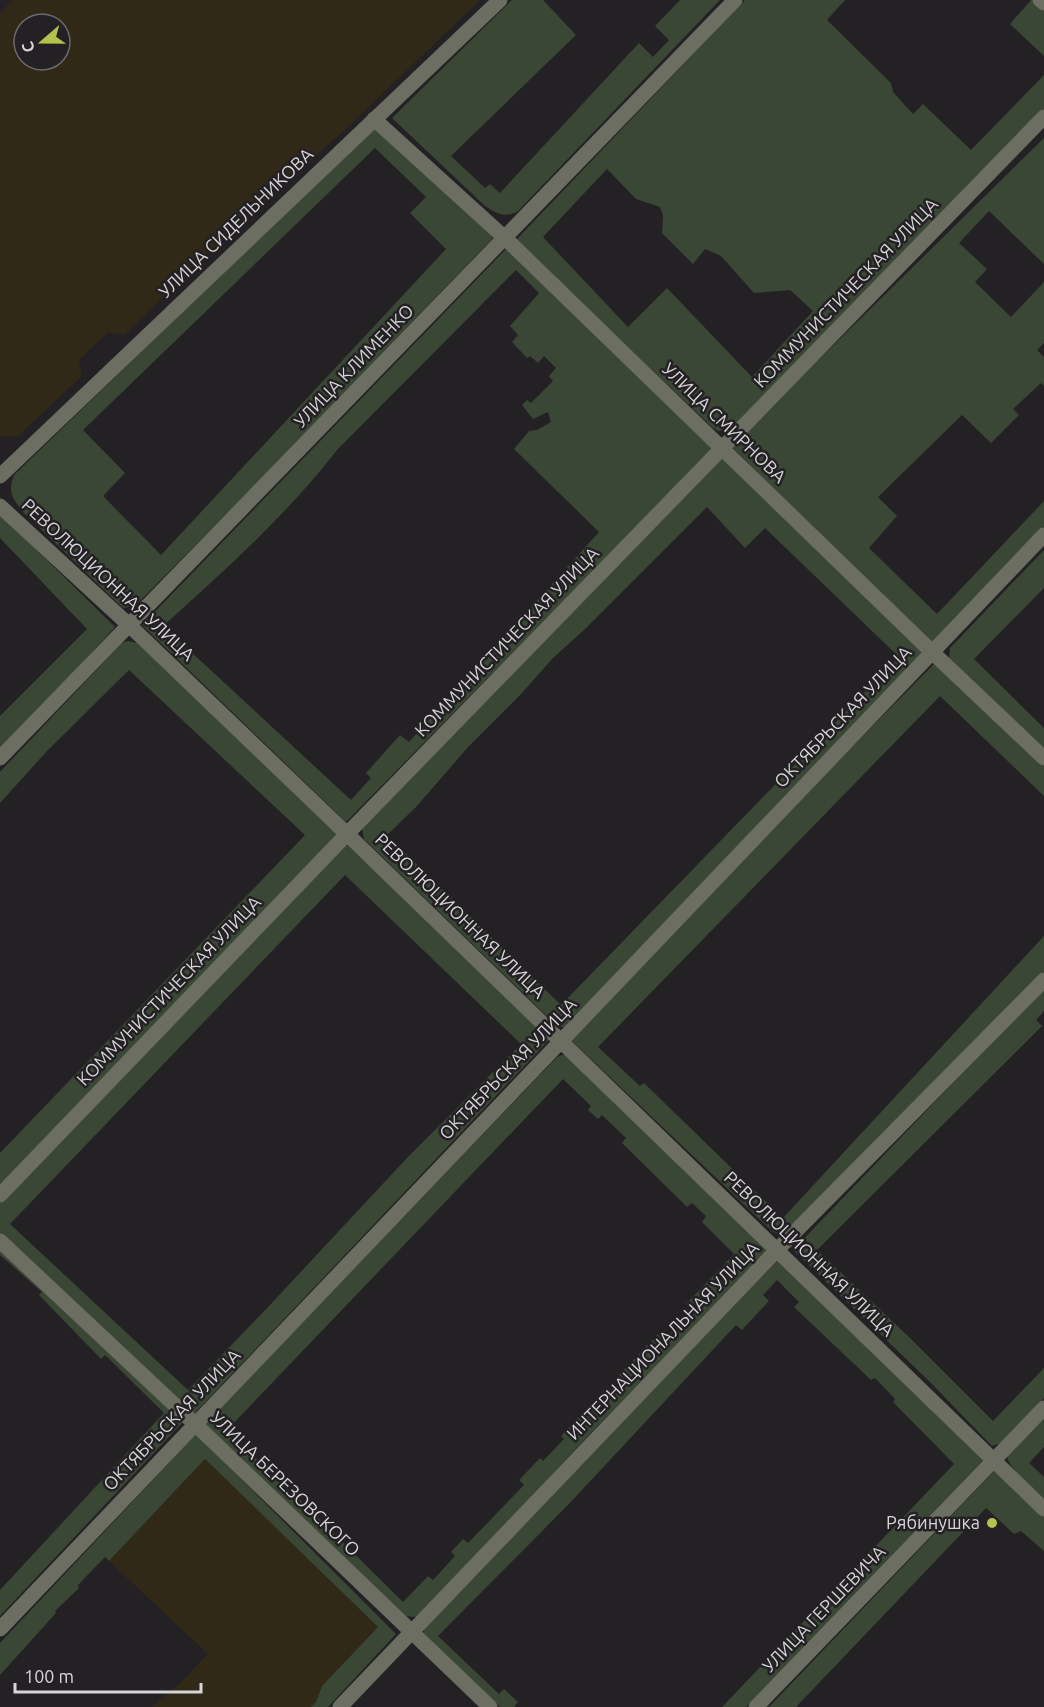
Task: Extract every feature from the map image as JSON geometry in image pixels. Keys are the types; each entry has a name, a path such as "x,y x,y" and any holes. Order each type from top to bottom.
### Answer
{"street":[{"name":"УЛИЦА СИДЕЛЬНИКОВА","path":"0,476 500,0"},
{"name":"УЛИЦА КЛИМЕНКО","path":"0,758 735,0"},
{"path":"1040,0 1044,3"},
{"name":"КОММУНИСТИЧЕСКАЯ УЛИЦА","path":"0,1196 347,834 1044,117"},
{"name":"УЛИЦА СМИРНОВА","path":"374,119 505,238 1044,758"},
{"name":"РЕВОЛЮЦИОННАЯ УЛИЦА","path":"0,506 129,625 347,834 1044,1509"},
{"name":"ОКТЯБРЬСКАЯ УЛИЦА","path":"0,1629 1044,536"},
{"name":"ИНТЕРНАЦИОНАЛЬНАЯ УЛИЦА","path":"340,1707 777,1250 1044,980"},
{"name":"УЛИЦА БЕРЕЗОВСКОГО","path":"0,1241 490,1707"},
{"name":"УЛИЦА ГЕРШЕВИЧА","path":"756,1707 1044,1408"}],"shaded area":[{"path":"13,0 480,0 349,126 239,224 124,335 108,332 79,360 82,376 18,436 0,436 0,13"},
{"path":"205,1459 378,1627 322,1686 316,1702 311,1707 152,1707 179,1684 208,1654 109,1561"}],"green space":[{"path":"512,0 543,0 576,35 451,156 485,188 490,184 500,193 639,43 653,57 669,40 655,26 680,0 720,0 518,211 504,215 484,205 392,118"},
{"path":"745,0 845,0 827,20 891,83 893,92 913,114 923,104 971,150 1044,75 1044,112 734,427 719,431 713,428 516,240","holes":["607,169 636,199 660,207 663,216 662,233 693,264 705,249 721,256 754,293 790,290 813,311 752,377 667,288 628,327 543,237"]},
{"path":"1031,0 1037,0 1044,6 1044,56 1010,24"},
{"path":"376,125 492,234 492,239 250,490 133,606 123,608 23,512 11,491 14,475","holes":["375,148 426,197 410,213 446,249 161,555 103,496 125,473 83,430"]},
{"path":"1044,138 1044,264 989,211 959,243 987,269 975,282 1011,317 1044,282 1044,343 1037,350 1044,357 1044,386 1041,383 1013,409 1019,415 991,443 962,415 878,497 897,516 869,548 937,614 1044,501 1044,528 931,646 731,446"},
{"path":"509,246 712,447 709,453 346,822 142,625","holes":["516,270 539,293 510,326 518,335 512,342 527,358 530,356 538,363 544,356 556,368 549,376 553,381 531,403 527,400 522,405 533,419 548,412 551,422 537,430 529,431 514,449 599,532 409,742 400,735 366,773 371,778 351,800 163,626 276,520 337,450"]},
{"path":"725,454 926,652 564,1027 558,1027 364,839 362,829","holes":["707,507 745,548 765,528 899,657 561,1005 387,835 416,807 469,746 553,658"]},
{"path":"0,514 115,627 0,753 0,716 87,629 0,538"},
{"path":"1044,550 1044,588 974,659 1044,728 1044,748 949,660 950,648"},
{"path":"128,641 137,643 337,834 0,1188 0,1153 305,835 129,670 47,751 0,803 0,772 122,643"},
{"path":"934,664 1044,765 1044,796 940,696 598,1047 640,1086 644,1083 783,1218 1044,936 1044,972 901,1125 785,1236 773,1232 571,1040 831,768"},
{"path":"347,845 425,917 549,1040 194,1414 0,1234 0,1203","holes":["345,875 521,1044 406,1159 188,1390 10,1224"]},
{"path":"1044,988 1044,1011 1036,1020 1042,1026 817,1250 993,1421 1044,1368 1044,1398 1001,1443 992,1446 929,1381 793,1250"},
{"path":"566,1055 769,1250 587,1437 421,1614 416,1617 403,1616 205,1424 557,1057","holes":["563,1079 591,1106 588,1110 598,1119 602,1115 626,1138 622,1143 687,1207 692,1203 706,1216 702,1222 734,1254 686,1304 692,1310 664,1340 658,1334 619,1375 625,1381 613,1394 606,1388 561,1436 564,1439 543,1461 540,1458 519,1480 524,1485 468,1543 463,1539 451,1552 455,1556 433,1580 428,1576 403,1602 286,1486 226,1431"]},
{"path":"0,1247 184,1421 0,1616 0,1590 164,1413 105,1355 101,1359 39,1295 42,1292 0,1255"},
{"path":"779,1259 984,1459 746,1707 722,1707 954,1464 893,1402 895,1399 875,1378 871,1380 794,1307 799,1302 777,1280 763,1295 769,1301 742,1330 736,1325 567,1506 438,1636 499,1694 504,1689 518,1702 514,1707 500,1707 424,1633 424,1629"},
{"path":"1044,1415 1044,1447 1029,1463 1044,1477 1044,1498 1017,1473 1007,1456"},
{"path":"196,1434 396,1634 328,1707 311,1707 316,1702 322,1686 378,1627 205,1459 109,1561 105,1557 78,1585 79,1588 55,1611 56,1613 0,1675 0,1643"},
{"path":"996,1469 1044,1516 1044,1551 1021,1531 1014,1534 986,1508 796,1707 769,1707"}],"place":[{"name":"Рябинушка","path":"992,1523"}]}
